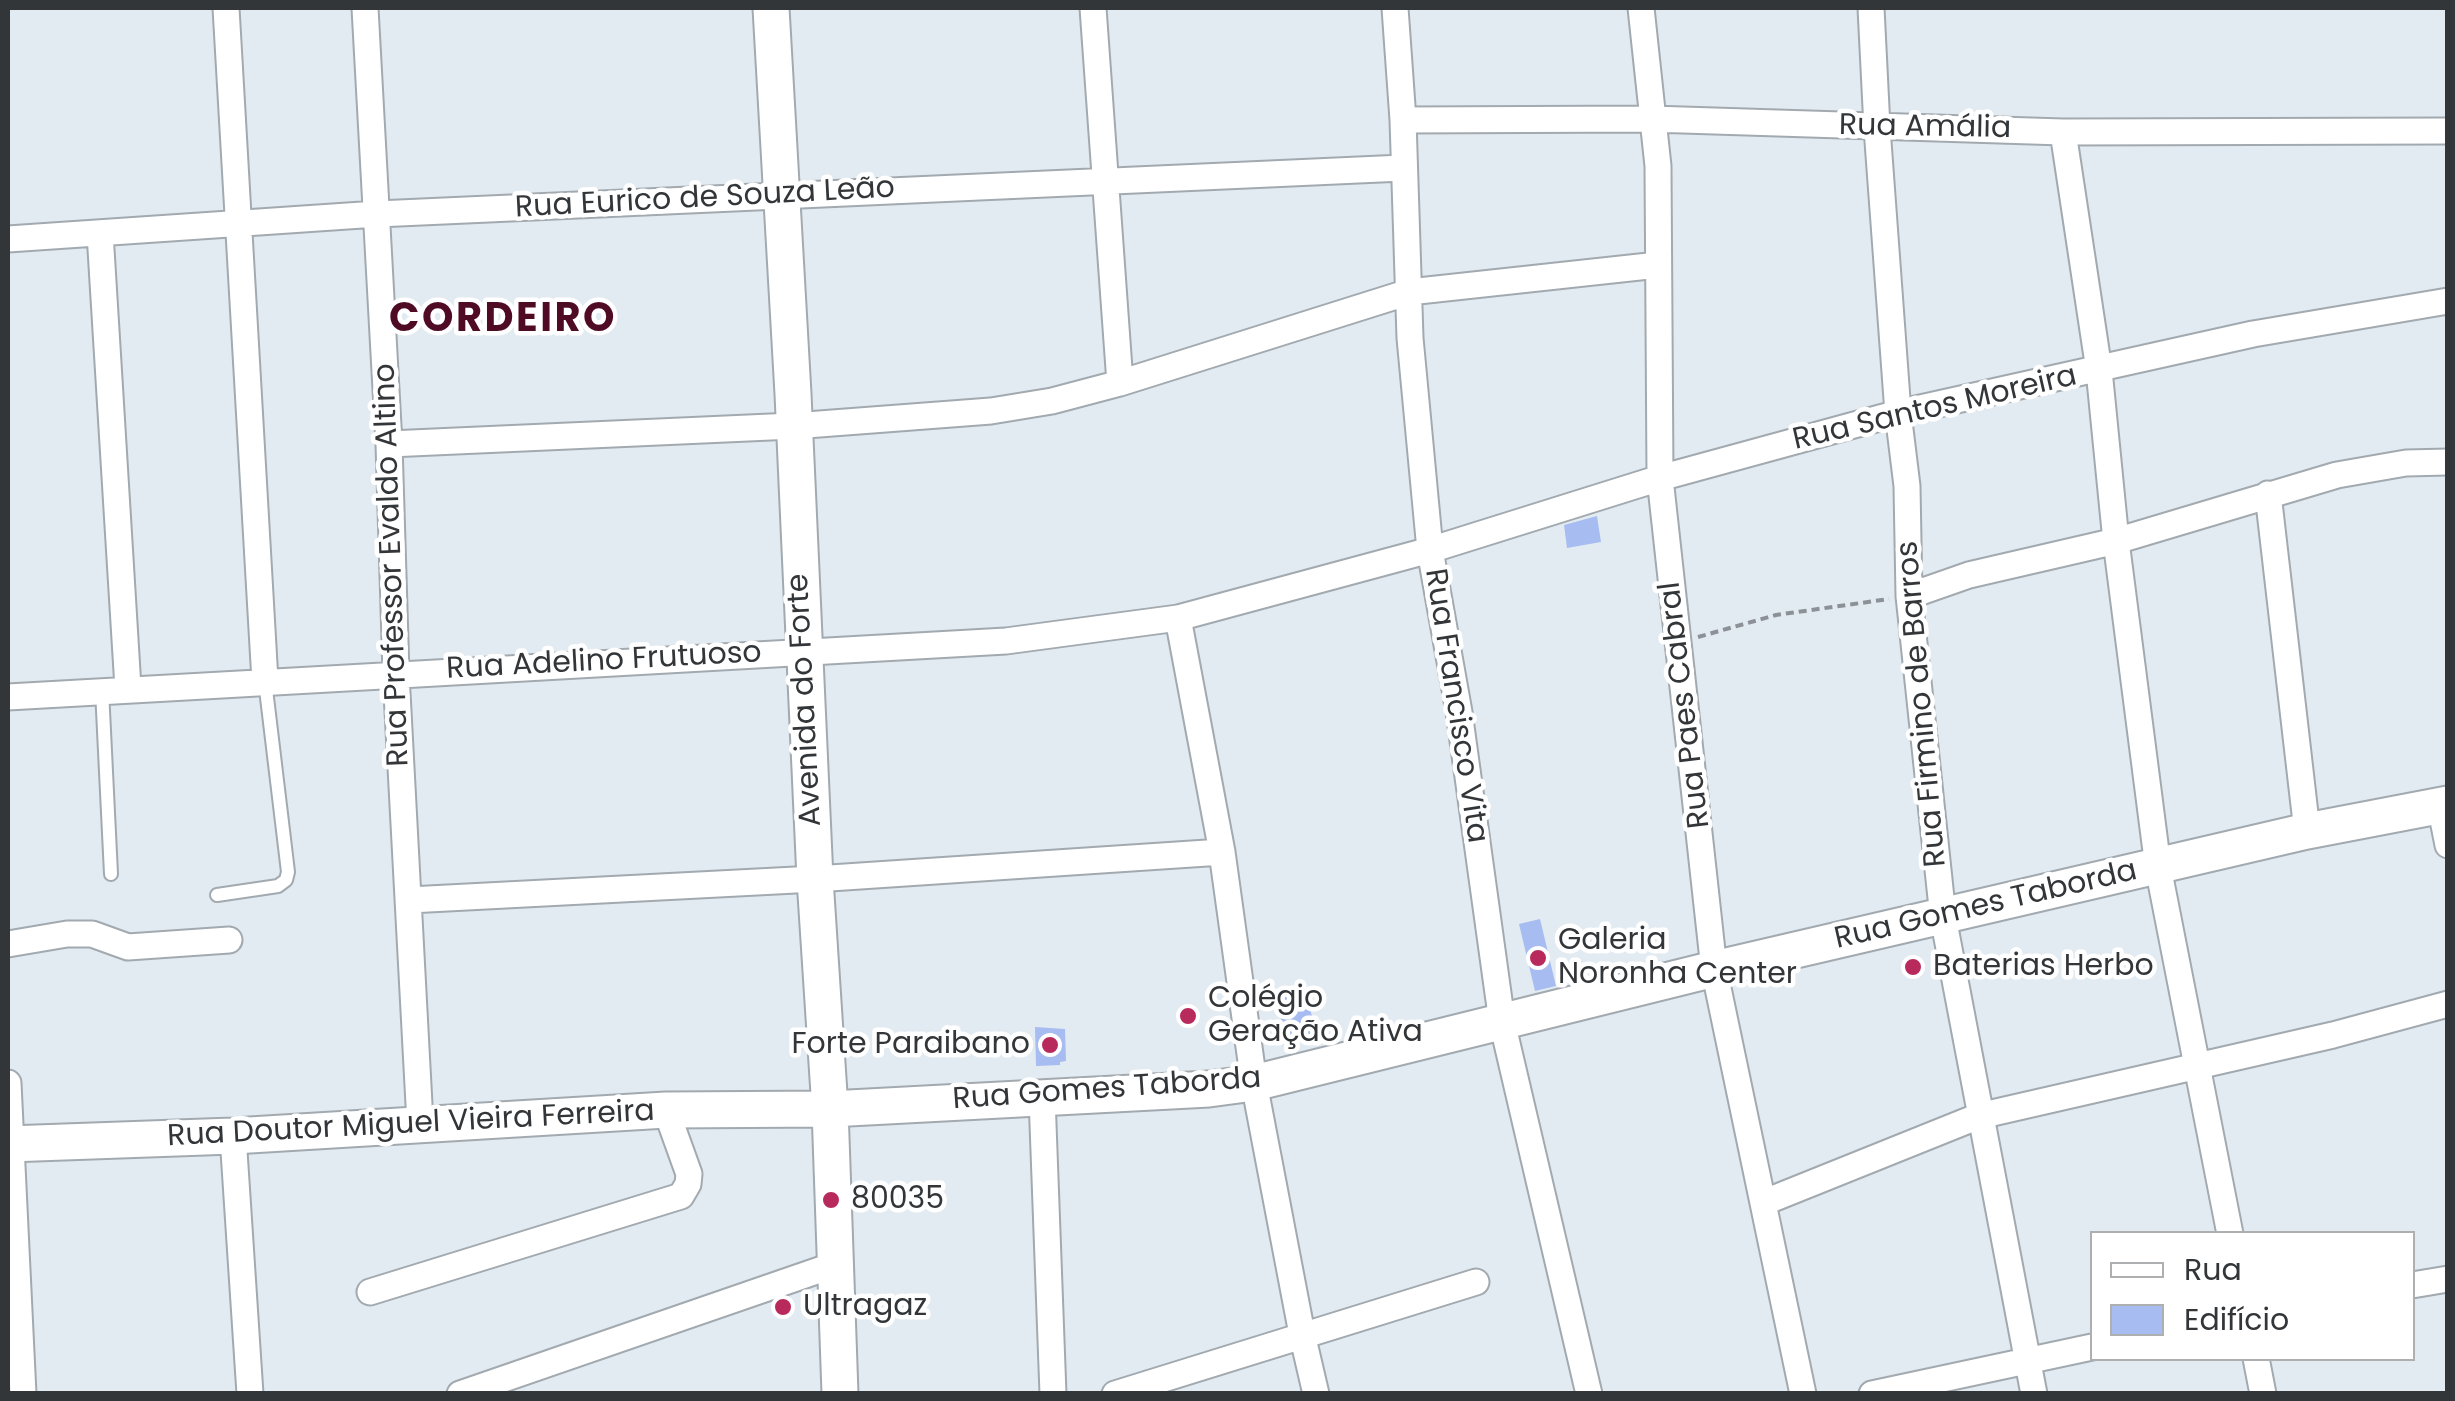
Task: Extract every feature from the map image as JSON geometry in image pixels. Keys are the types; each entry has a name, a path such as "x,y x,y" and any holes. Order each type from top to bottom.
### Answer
{"main road":[{"name":"Avenida do Forte","path":"771,8 840,1394"},
{"name":"Rua Gomes Taborda","path":"823,1109 1209,1089 1254,1083 1714,968 2307,831 2444,804"},
{"name":"Rua Doutor Miguel Vieira Ferreira","path":"9,1144 233,1136 666,1110 823,1109"}],"street":[{"path":"226,8 265,681"},
{"name":"Rua Professor Evaldo Altino","path":"364,8 389,444 396,674 420,1123"},
{"path":"1093,8 1120,383"},
{"name":"Rua Francisco Vita","path":"1394,8 1408,292 1430,550 1460,712 1502,1022 1589,1394"},
{"name":"Rua Paes Cabral","path":"1641,8 1658,166 1660,478 1714,968 1803,1394"},
{"name":"Rua Firmino de Barros","path":"1871,8 1898,413 1907,486 1909,596 1943,916 1978,1116 2034,1394"},
{"name":"Rua Amália","path":"1402,120 1651,119 2063,132 2448,131"},
{"path":"2063,132 2099,370 2116,540 2158,867 2229,1231"},
{"name":"Rua Eurico de Souza Leão","path":"8,240 377,214 1404,168"},
{"path":"100,233 115,689"},
{"path":"389,444 793,426 991,411 1052,401 1120,383 1408,292 1658,265"},
{"name":"Rua Santos Moreira","path":"1430,550 1660,478 1898,413 2253,334 2448,300"},
{"path":"1909,596 2025,560 2116,540 2337,475 2448,462"},
{"path":"2268,494 2307,831"},
{"name":"Rua Adelino Frutuoso","path":"8,696 1006,641 1178,618 1430,550"},
{"path":"1178,618 1222,852 1254,1083 1316,1394"},
{"path":"2444,804 2448,845"},
{"path":"409,900 1222,852"},
{"path":"8,944 67,934 92,934 128,947 229,940"},
{"path":"1764,1202 1978,1116 2448,1004"},
{"path":"8,1083 17,1377"},
{"path":"1042,1097 1053,1394"},
{"path":"370,1292 681,1196 689,1174 666,1110"},
{"path":"233,1136 250,1394"},
{"path":"460,1394 834,1265"},
{"path":"2415,1285 2448,1279"},
{"path":"1115,1394 1476,1282"},
{"path":"1872,1394 2090,1347"},
{"path":"2257,1361 2263,1394"}],"lane":[{"path":"217,895 278,886 286,880 288,872 265,681"},
{"path":"111,874 115,689"}],"path":[{"path":"1679,643 1776,614 1909,596"}],"building":[{"path":"1597,516 1601,542 1567,548 1564,525"},
{"name":"Galeria Noronha Center","path":"1540,919 1556,986 1535,991 1519,924"},
{"path":"1305,987 1317,1038 1287,1045 1275,994"},
{"name":"Forte Paraibano","path":"1035,1027 1065,1029 1066,1061 1036,1066"}],"place":[{"name":"Galeria Noronha Center","path":"1538,958"},
{"name":"Baterias Herbo","path":"1913,967"},
{"name":"Colégio Geração Ativa","path":"1188,1016"},
{"name":"Forte Paraibano","path":"1050,1045"},
{"name":"80035","path":"831,1200"},
{"name":"Ultragaz","path":"783,1307"}],"district":[{"name":"CORDEIRO","path":"503,321"}]}
